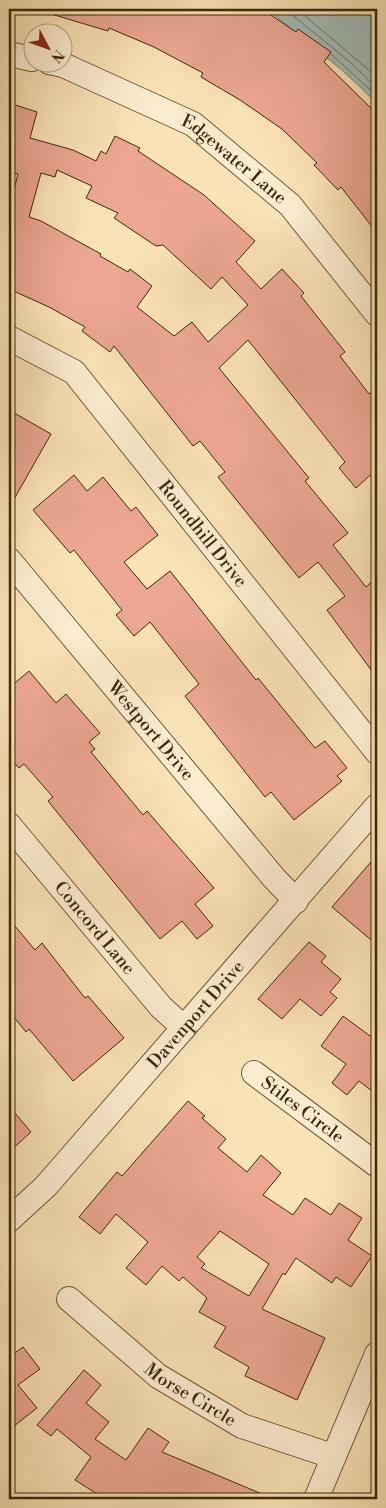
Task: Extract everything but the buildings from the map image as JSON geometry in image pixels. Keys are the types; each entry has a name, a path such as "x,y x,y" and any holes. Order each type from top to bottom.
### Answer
{"street":[{"path":"9,54 22,57"},
{"name":"Edgewater Lane","path":"72,69 193,124 290,205 377,314"},
{"name":"Roundhill Drive","path":"9,338 74,372 377,752"},
{"name":"Westport Drive","path":"9,560 274,878 296,901"},
{"name":"Davenport Drive","path":"9,1220 46,1186 377,806"},
{"name":"Concord Lane","path":"9,825 161,1007 184,1028"},
{"name":"Stiles Circle","path":"254,1073 377,1165"},
{"name":"Morse Circle","path":"68,1299 158,1376 242,1426 332,1456"},
{"path":"316,1499 332,1456 377,1354"}],"water":[{"path":"267,9 377,9 377,103 343,71"}]}
